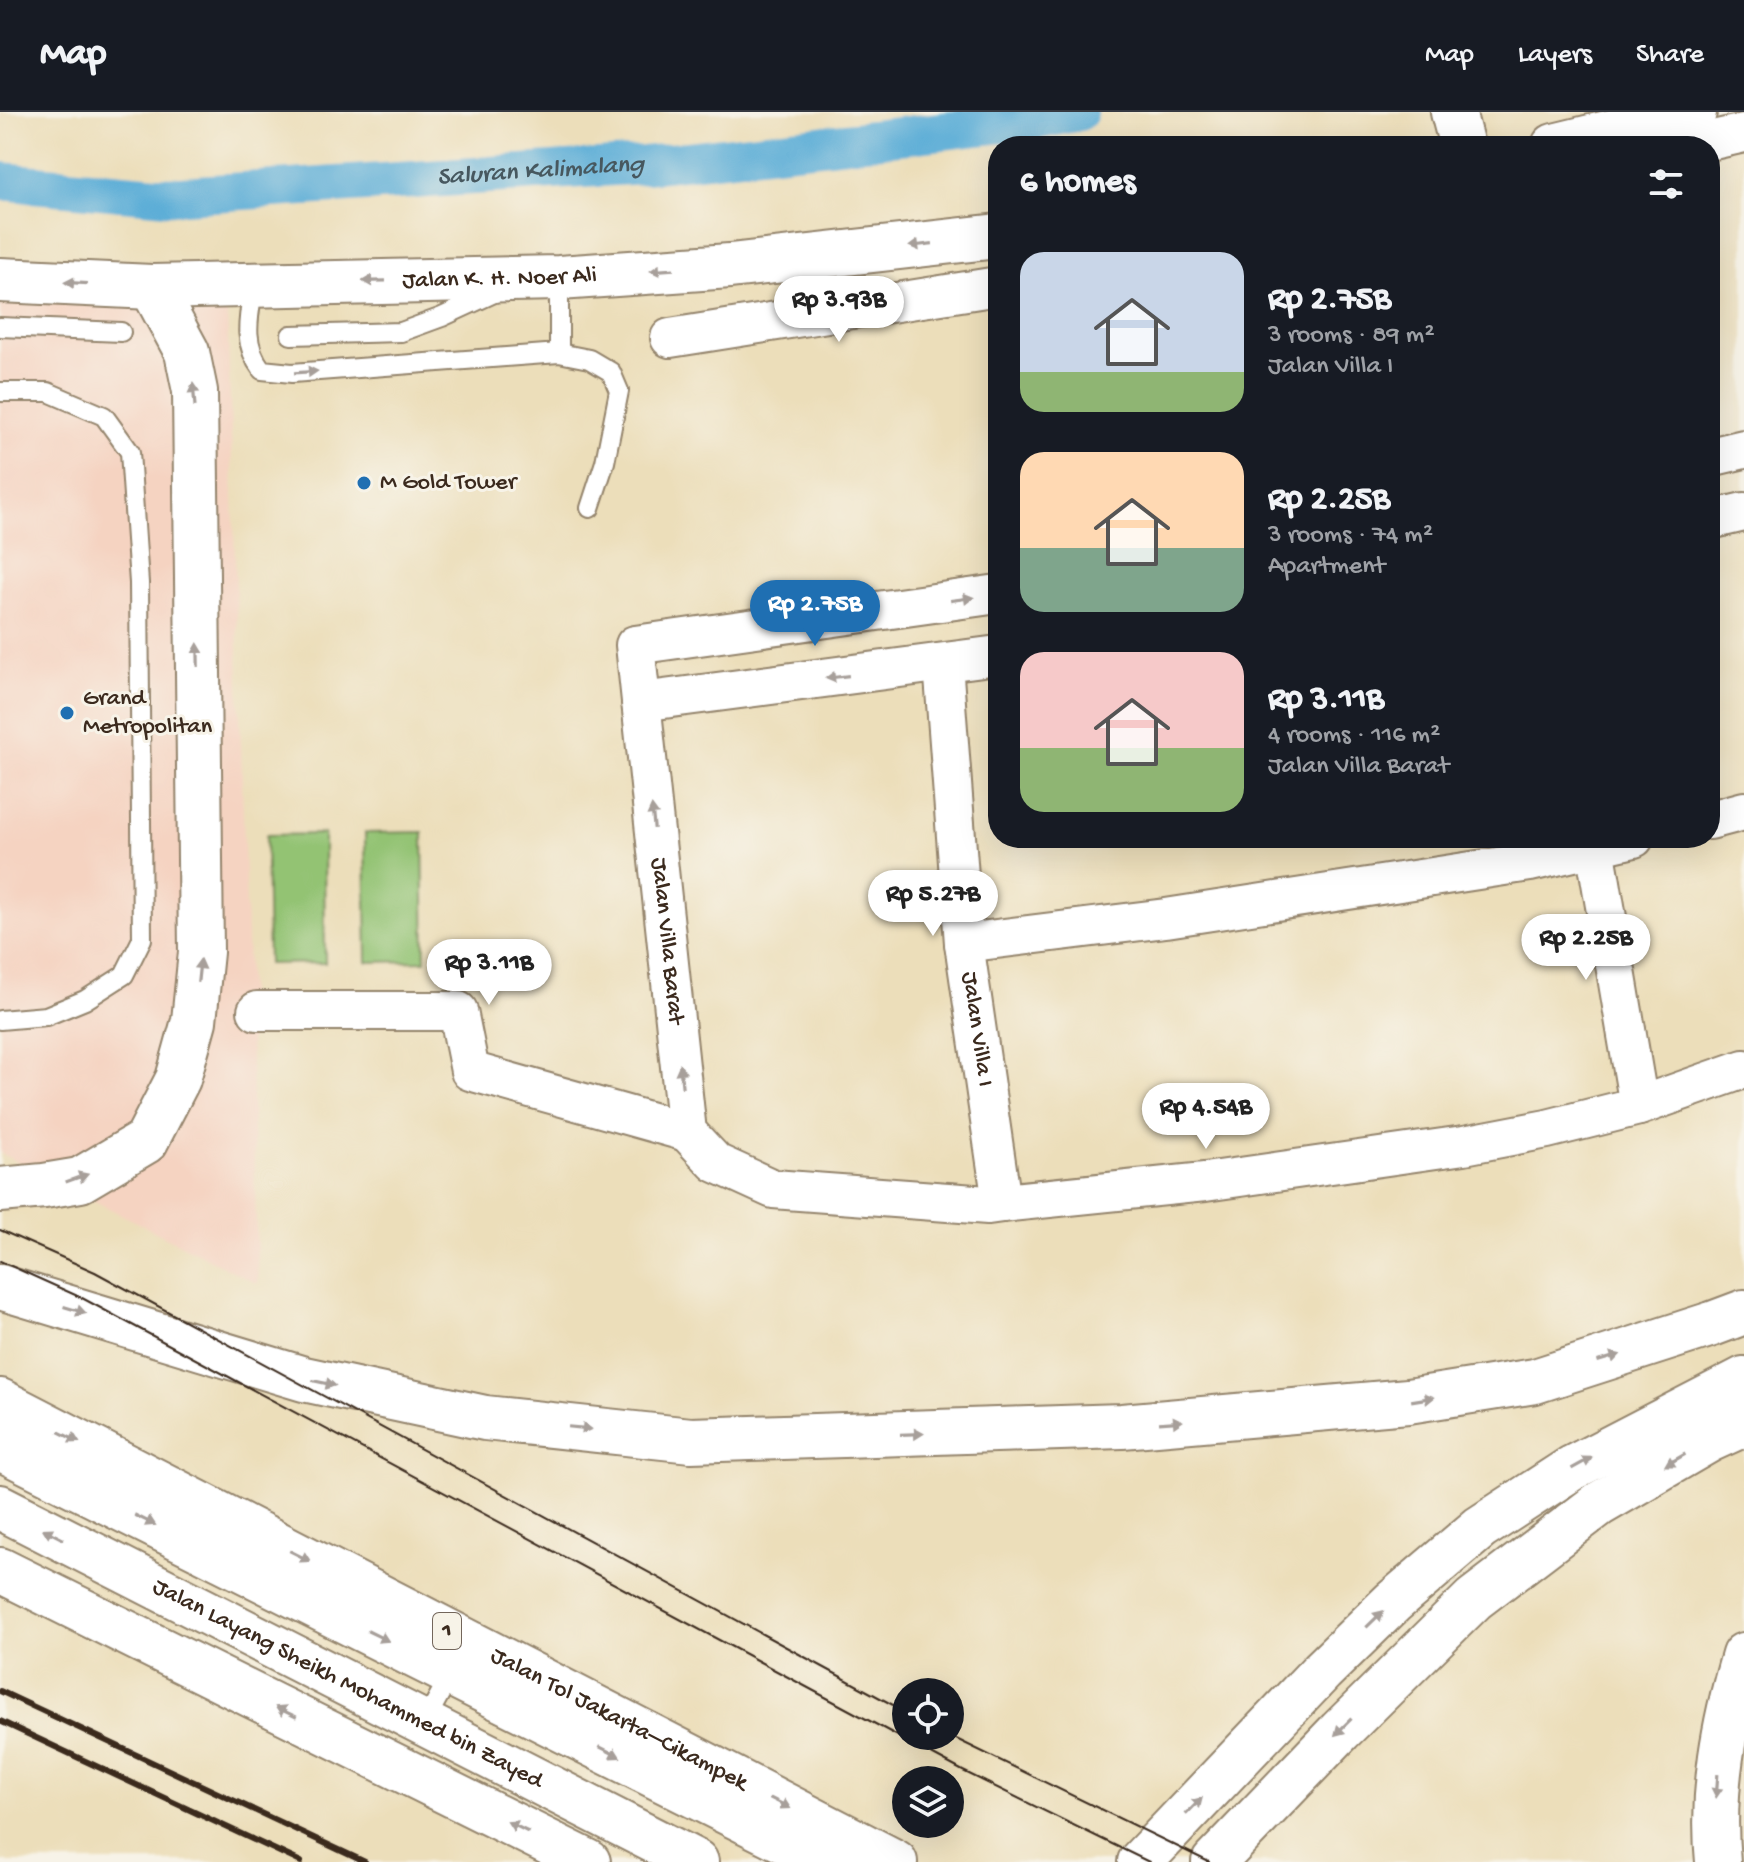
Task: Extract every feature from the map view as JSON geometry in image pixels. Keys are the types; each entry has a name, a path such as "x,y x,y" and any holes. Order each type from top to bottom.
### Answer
{"main road":[{"path":"1595,136 1694,112"},
{"name":"Jalan K. H. Noer Ali","path":"0,280 152,287 546,278 730,266 988,237"},
{"path":"0,1190 80,1180 146,1141 178,1079 194,1021 201,952 195,391 187,352 152,287"},
{"path":"0,1287 304,1379 485,1418 691,1440 1122,1426 1408,1401 1535,1381 1744,1312"},
{"path":"1140,1862 1322,1671 1404,1592 1480,1528 1590,1458 1744,1379"},
{"name":"Jalan Tol Jakarta–Cikampek","path":"0,1401 895,1862"},
{"path":"1214,1862 1340,1731 1474,1599 1599,1504 1709,1440 1744,1424"},
{"name":"1","path":"0,1448 827,1862"},
{"name":"Jalan Layang Sheikh Mohammed bin Zayed","path":"0,1507 696,1862"},
{"path":"0,1570 588,1862"},
{"path":"1718,1862 1718,1768 1725,1725 1744,1655"}],"street":[{"path":"1720,138 1744,133"},
{"path":"670,338 988,288"},
{"path":"1720,455 1744,449"},
{"path":"1720,518 1744,512"},
{"name":"Jalan Villa Barat","path":"687,1132 635,645 988,595"},
{"path":"641,702 988,656"},
{"name":"Jalan Villa I","path":"943,663 964,943 1002,1203"},
{"path":"1720,817 1744,811"},
{"path":"964,943 1166,918 1528,850 1573,848"},
{"path":"1595,848 1639,1106"},
{"path":"257,1011 458,1011 470,1071 687,1132 716,1163 773,1189 988,1205 1205,1182 1464,1145 1547,1129 1639,1106 1744,1069"}],"lane":[{"path":"291,335 401,332 442,317 484,296 546,278 559,353"},
{"path":"254,284 247,324 251,355 262,370 292,373 559,353 589,359 611,372 619,391 605,462 590,508"},
{"path":"0,327 121,332"},
{"path":"0,392 48,392 104,416 130,452 139,583 142,939 124,975 85,1000 46,1016 0,1020"},
{"path":"423,1725 452,1672"}],"shaded area":[{"path":"0,286 227,304 258,1284 0,1153"}],"green space":[{"path":"423,832 425,961 367,962 365,833"},
{"path":"324,834 325,963 268,964 266,835"}],"waterway":[{"name":"Saluran Kalimalang","path":"0,181 167,196 645,165 1039,120 1079,112"}],"tram line":[{"path":"0,1230 95,1272 892,1704"},
{"path":"0,1261 82,1298 963,1771 1149,1862"},
{"path":"964,1743 1209,1862"}],"railway":[{"path":"0,1691 365,1862"},
{"path":"0,1721 301,1862"}],"place":[{"name":"M Gold Tower","path":"364,483"},
{"name":"Grand Metropolitan","path":"67,713"}]}
